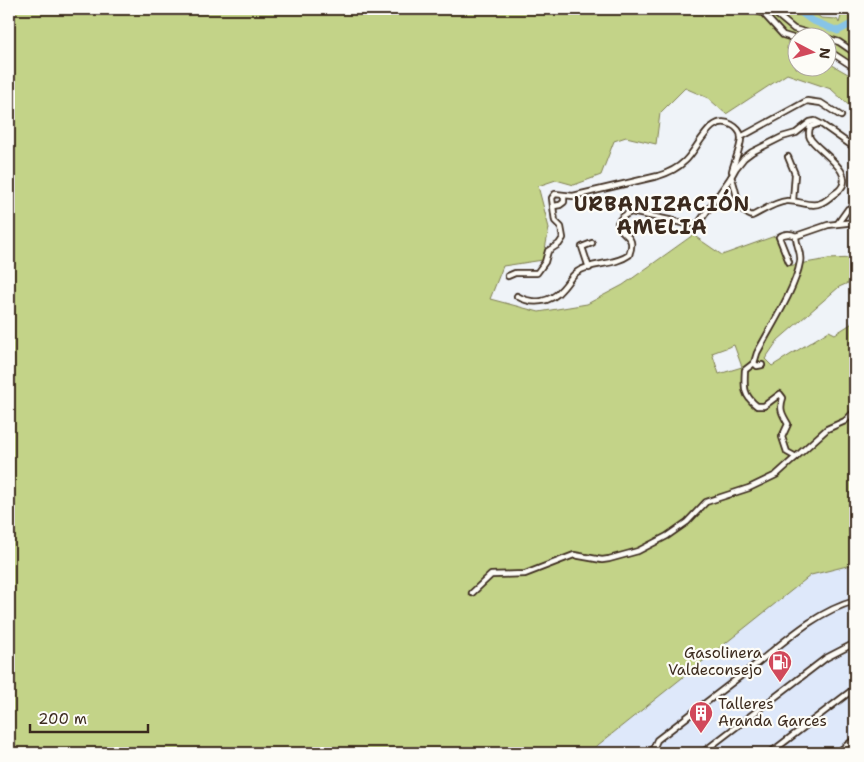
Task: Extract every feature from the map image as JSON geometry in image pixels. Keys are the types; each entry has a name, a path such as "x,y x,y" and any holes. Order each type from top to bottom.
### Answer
{"street":[{"path":"748,9 762,13 783,36 786,37"},
{"path":"758,12 767,9 793,28"},
{"path":"836,41 855,53"},
{"path":"836,56 855,68"},
{"path":"741,137 807,101 821,103 841,116"},
{"path":"517,296 531,301 544,301 552,298 563,289 577,272 616,261 628,255 632,244 630,237 619,227 618,223 620,218 631,212 688,224 698,224 736,168 752,152 782,137 796,133 810,122 815,121 822,124 855,148"},
{"path":"508,276 515,273 537,273 545,262 548,251 559,244 563,238 556,221 552,198 555,194 573,196 636,182 670,172 684,162 712,126 719,122 731,124 738,130 741,137 731,177 735,185 739,204 745,214 752,216 778,203 793,201 814,205 821,203 840,189 843,182 836,162 818,148 809,136 812,125 822,124"},
{"path":"788,157 795,174 793,201"},
{"path":"838,223 848,209 855,206 854,192"},
{"path":"554,206 564,202 564,196"},
{"path":"789,262 779,237 783,234 790,233 796,236 838,223 855,222"},
{"path":"796,236 796,244 800,255 799,268 793,284 757,353 754,363 745,370 744,387 751,401 757,406 764,406 780,394 783,398 780,405 781,413 788,424 782,437 787,452 796,457"},
{"path":"589,268 582,247 592,243"},
{"path":"754,363 757,366 762,366"},
{"path":"472,593 491,575 525,574 574,555 602,560 638,550 667,536 687,522 706,502 749,488 776,475 827,429 845,421 855,411"},
{"path":"656,753 654,747 657,740 768,654 823,615 855,601"},
{"path":"702,753 826,658 855,643"},
{"path":"770,753 855,688"},
{"path":"837,753 855,740"}],"shaded area":[{"path":"855,564 855,753 588,753 811,574"}],"green space":[{"path":"9,9 748,9 776,14 778,9 810,9 821,18 837,19 839,23 843,9 855,9 855,71 836,59 836,28 786,28 786,75 726,114 708,98 685,88 660,113 656,144 626,137 614,141 601,175 574,185 556,180 538,186 549,228 543,260 503,266 490,299 539,312 587,304 623,285 693,235 722,255 775,236 788,266 828,259 855,258 855,284 848,283 839,287 778,340 765,359 772,366 829,331 835,334 851,324 855,317 855,564 811,575 588,753 9,753","holes":["734,345 742,367 719,374 712,353"]},
{"path":"836,67 855,78 855,111 831,89 799,78 836,78"}],"waterway":[{"path":"796,9 811,20 838,31 855,22"}],"place":[{"name":"Gasolinera Valdeconsejo","path":"780,683"},
{"name":"Talleres Aranda Garces","path":"701,734"}],"district":[{"name":"URBANIZACIÓN AMELIA","path":"662,216"}]}
